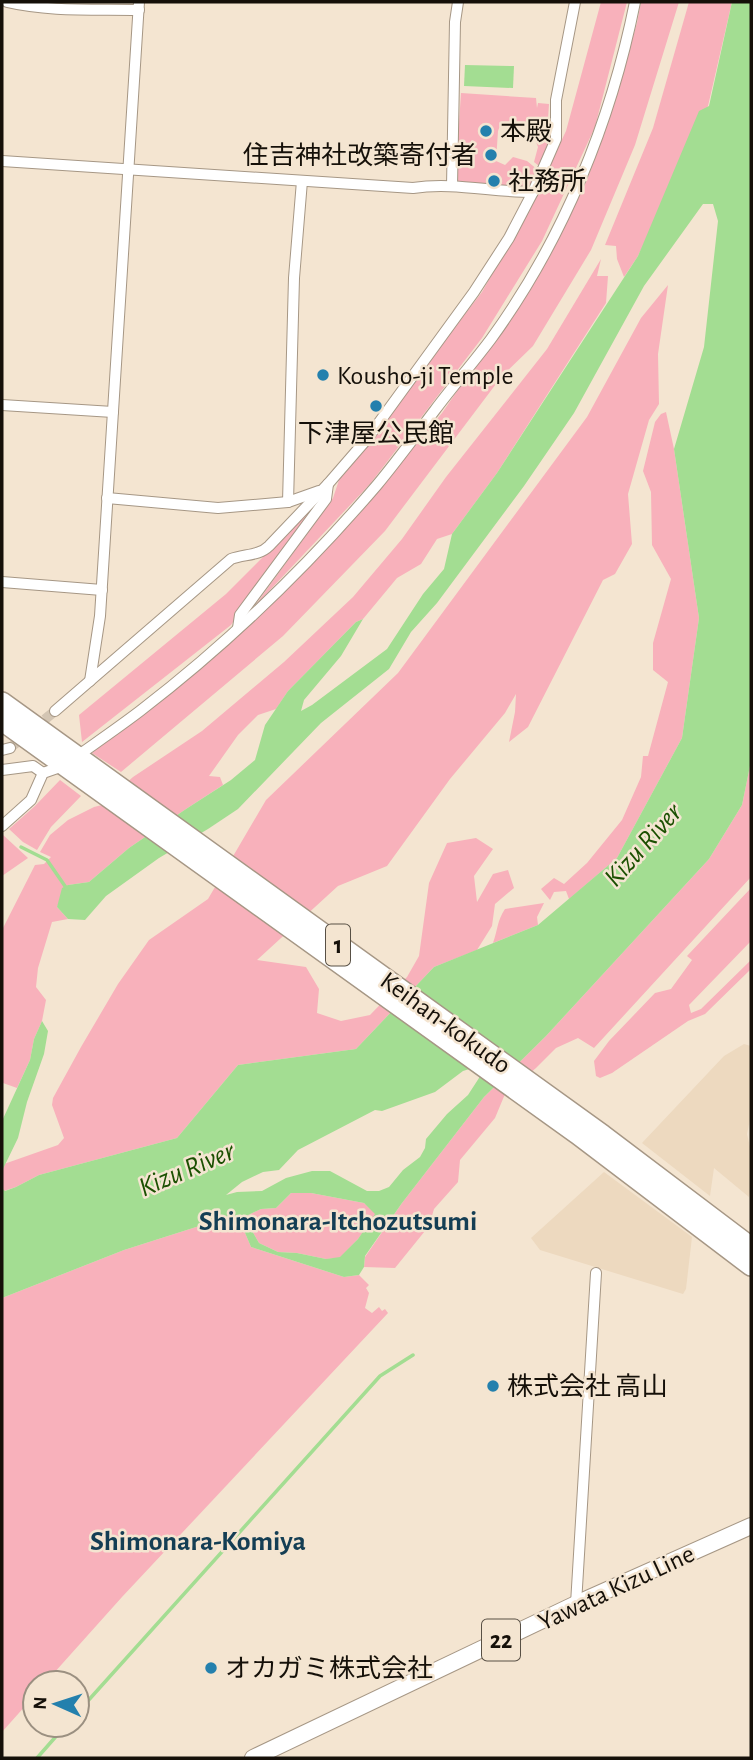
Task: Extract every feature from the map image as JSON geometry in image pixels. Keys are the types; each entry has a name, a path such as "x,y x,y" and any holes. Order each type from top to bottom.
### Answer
{"highway":[{"name":"Keihan-kokudo","path":"2,702 76,766"},
{"name":"Keihan-kokudo","path":"2,721 76,766 751,1247"},
{"name":"Keihan-kokudo","path":"582,1129 751,1266"}],"main road":[{"name":"Yawata Kizu Line","path":"253,1758 576,1604 751,1526"}],"street":[{"path":"6,2 27,7 139,6 102,590 90,681"},
{"path":"453,186 455,22 458,2"},
{"path":"55,711 231,559 263,552 326,487 367,439 474,292 509,238 533,192 556,139 556,100 575,2"},
{"path":"2,770 33,766 43,773 76,766 238,628 303,566 378,485 490,340 551,242 601,130 618,75 635,2"},
{"path":"2,160 413,188 432,185 533,192"},
{"path":"288,502 294,278 302,181"},
{"path":"2,405 113,412"},
{"path":"238,628 240,615 327,499 326,487"},
{"path":"107,498 218,508 288,502 326,487"},
{"path":"2,582 102,590"},
{"path":"2,826 31,800 43,773"},
{"path":"576,1604 596,1273"}],"shaded area":[{"path":"601,2 627,2 595,127 542,241 482,338 370,484 254,607 333,498 341,474 482,292 529,208 566,131"},
{"path":"641,2 679,2 635,145 591,250 533,346 502,376 385,531 283,636 121,772 92,753 243,631 319,557 442,413 548,259 586,182 604,134"},
{"path":"689,2 732,2 708,106 638,256 624,277 617,259 616,246 605,245 653,128"},
{"path":"461,93 536,98 537,108 538,103 549,104 548,119 535,118 549,121 550,127 548,144 539,166 534,162 538,147 530,128 523,124 501,123 498,131 496,161 505,165 513,157 527,161 538,170 531,186 525,191 455,183"},
{"path":"601,259 597,276 608,276 606,303 497,473 452,534 437,539 421,564 397,578 363,619 356,622 288,691 276,709 258,715 238,735 209,776 220,777 223,785 129,848 89,882 68,885 57,907 68,919 52,922 38,968 36,987 46,1000 30,1060 17,1088 3,1083 2,930 35,865 44,864 51,857 40,852 50,835 68,820 102,805 133,777 202,731 284,662 353,597 402,539 446,477 547,349"},
{"path":"668,285 658,354 659,404 649,420 628,494 632,544 615,574 603,580 528,727 509,742 516,694 505,713 450,779 387,866 338,886 257,960 306,967 319,989 317,1013 341,1021 370,1015 407,977 419,956 429,883 447,843 476,838 493,849 474,876 477,902 493,874 508,870 514,888 495,904 492,926 477,950 434,967 356,1049 238,1065 177,1138 39,1175 4,1191 4,1164 58,1145 64,1138 52,1105 53,1098 118,984 149,940 208,899 266,800 398,673 587,417 641,318"},
{"path":"666,412 699,618 682,738 617,858 569,899 566,891 554,892 550,900 541,889 554,878 564,884 587,863 622,820 641,777 643,756 648,756 668,682 653,670 653,643 671,579 652,545 651,492 643,471 655,422"},
{"path":"320,500 231,625 82,742 79,715 226,594"},
{"path":"751,761 751,877 594,1048 578,1038 556,1048 505,1094 495,1118 460,1160 458,1182 434,1209 429,1226 395,1268 364,1267 365,1257 402,1203 484,1097 546,1036 709,859 742,805"},
{"path":"60,780 81,796 51,827 37,850 9,829"},
{"path":"2,834 28,858 2,876"},
{"path":"751,888 751,941 689,1005 691,1013 701,1009 751,960 751,969 705,1014 688,1021 612,1073 600,1078 596,1076 594,1061 609,1041 655,993 671,989 692,960 687,956"},
{"path":"544,903 537,917 538,925 493,943 505,909"},
{"path":"744,1044 751,1046 751,1115 747,1134 751,1151 749,1197 714,1168 710,1196 642,1143 724,1056"},
{"path":"604,1172 692,1237 686,1289 683,1294 540,1250 531,1238"},
{"path":"291,1193 311,1193 364,1203 376,1214 340,1258 326,1259 278,1252 259,1243 244,1217 261,1209 276,1208"},
{"path":"235,1219 243,1228 251,1247 344,1277 359,1275 369,1285 366,1288 369,1293 365,1308 372,1313 379,1307 388,1313 58,1669 21,1669 21,1711 2,1732 2,1298 124,1250 215,1221"}],"water":[{"name":"Kizu River","path":"732,2 751,2 751,761 742,805 709,859 546,1036 484,1097 402,1203 365,1256 364,1267 359,1275 344,1277 251,1247 243,1228 235,1219 215,1221 124,1250 2,1298 2,1188 5,1191 39,1175 177,1138 238,1065 356,1049 434,967 538,925 617,858 682,738 699,618 674,449 704,347 718,221 713,204 703,204 644,286 574,413 524,486 437,603 411,632 389,669 321,723 238,809 159,858 106,896 85,920 68,919 57,907 62,888 89,882 129,848 231,780 255,760 265,725 288,691 356,622 363,619 341,656 304,700 301,711 387,649 423,594 444,569 452,534 497,473 638,256 699,111 709,106","holes":["482,1065 479,1078 468,1095 426,1139 420,1157 403,1170 389,1187 379,1191 367,1191 330,1171 312,1171 286,1178 262,1191 226,1195 242,1182 263,1172 279,1170 298,1150 375,1110 382,1111 435,1092 463,1071","291,1193 311,1193 364,1203 375,1214 358,1239 340,1257 326,1259 278,1252 259,1243 244,1217 261,1209 276,1208"]},
{"path":"465,65 514,66 513,88 464,86"},
{"path":"42,1021 48,1031 44,1054 18,1138 2,1171 2,1121 30,1060 34,1039"}],"waterway":[{"path":"21,847 47,860 67,889"},
{"path":"91,1697 380,1376 413,1355"},
{"path":"37,1758 54,1739"}],"tunnel":[{"path":"10,748 55,711"}],"place":[{"name":"本殿","path":"486,131"},
{"name":"住吉神社改築寄付者","path":"491,155"},
{"name":"社務所","path":"494,181"},
{"name":"Kousho-ji Temple","path":"323,375"},
{"name":"下津屋公民館","path":"376,406"},
{"name":"株式会社 高山","path":"493,1386"},
{"name":"オカガミ株式会社","path":"211,1668"}],"district":[{"name":"Shimonara-Itchozutsumi","path":"338,1220"},
{"name":"Shimonara-Komiya","path":"198,1540"}]}
